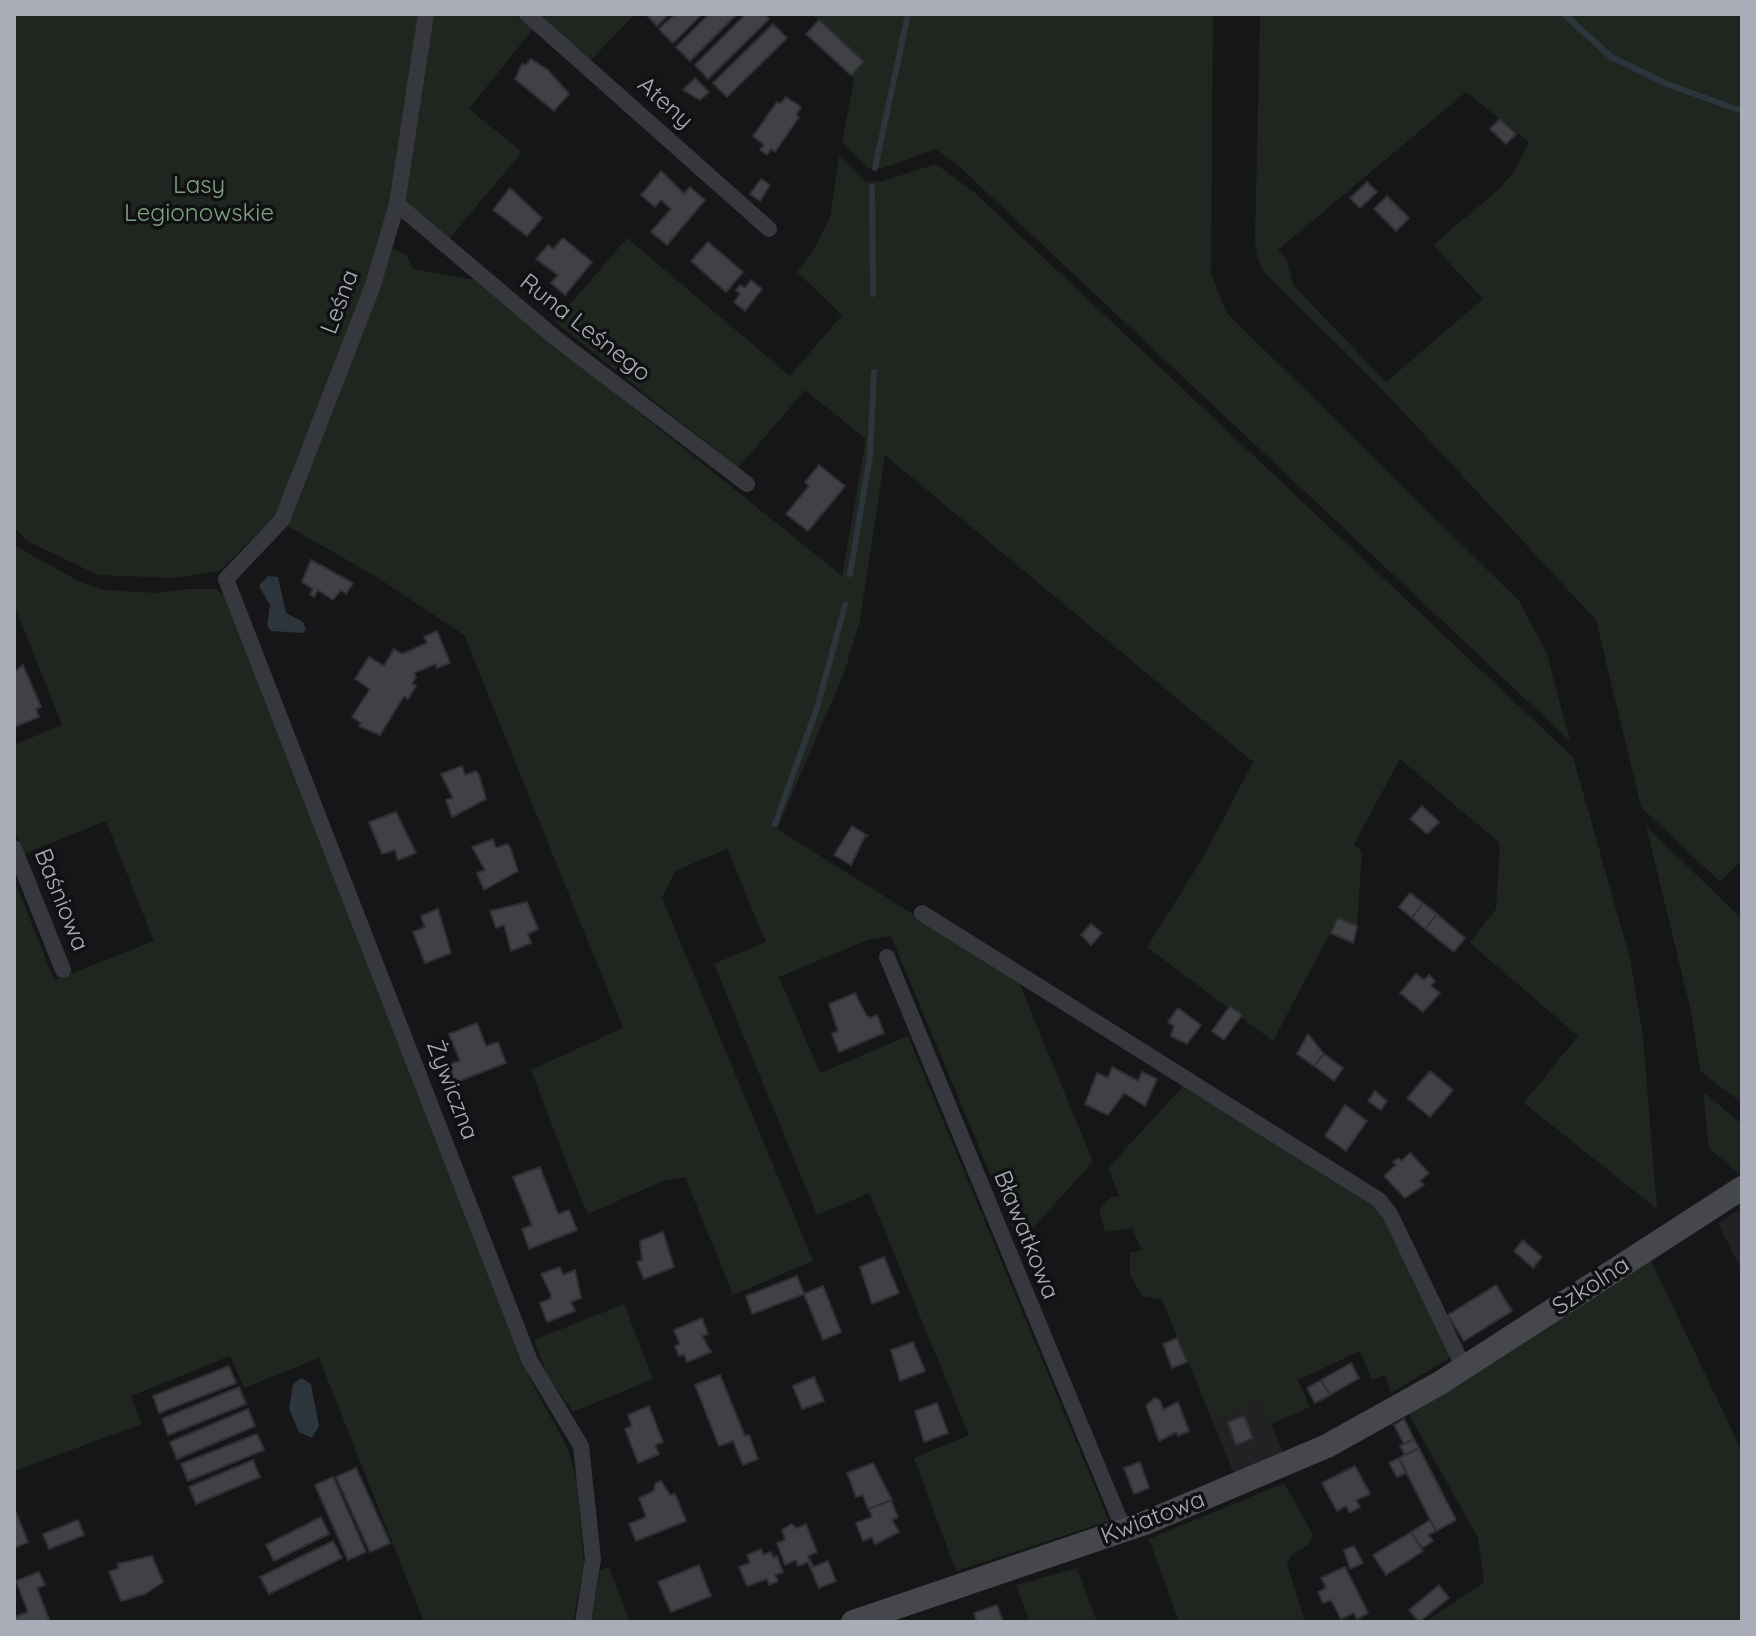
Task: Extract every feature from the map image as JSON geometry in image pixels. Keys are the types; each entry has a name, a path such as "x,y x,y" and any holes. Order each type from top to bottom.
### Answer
{"street":[{"name":"Leśna","path":"226,579 282,520 373,285 397,204 426,14"},
{"name":"Ateny","path":"527,14 769,229"},
{"name":"Runa Leśnego","path":"397,204 558,340 747,484"},
{"name":"Żywiczna","path":"226,579 530,1361 581,1446 593,1559 583,1622"},
{"name":"Baśniowa","path":"14,848 63,970"},
{"path":"922,913 1379,1200 1390,1214 1464,1368"},
{"name":"Bławatkowa","path":"887,957 1124,1530"},
{"name":"Szkolna","path":"1440,1383 1742,1188"},
{"name":"Kwiatowa","path":"853,1622 1124,1530 1300,1459 1440,1383"}],"shaded area":[{"path":"268,576 278,577 286,613 303,622 306,630 302,633 271,631 267,626 270,605 259,586"},
{"path":"1742,1208 1742,1272 1718,1223"},
{"path":"301,1378 311,1384 319,1426 312,1438 299,1432 289,1409 293,1384"},
{"path":"1260,1399 1285,1456 1235,1476 1213,1422"}],"green space":[{"name":"Lasy Legionowskie","path":"14,14 422,14 391,218 276,516 219,571 176,578 98,575 27,541 14,527"},
{"path":"432,14 514,14 533,29 469,109 522,152 449,239 403,202"},
{"path":"537,14 635,14 591,60"},
{"path":"812,14 1213,14 1211,273 1226,312 1519,601 1547,654 1570,741 963,170 936,149 883,168 867,168 842,142 854,79 851,75 863,62"},
{"path":"1260,14 1742,14 1742,860 1720,882 1641,807 1596,620 1380,387 1264,272 1257,257","holes":["1466,92 1529,142 1515,170 1499,189 1433,245 1483,299 1386,382 1293,285 1287,260 1278,250"]},
{"path":"839,156 865,182 883,181 936,164 975,193 1573,757 1630,958 1643,1037 1657,1209 1524,1103 1578,1036 1470,943 1496,909 1500,843 1400,759 1354,844 1362,852 1357,926 1338,918 1273,1041 1147,947 1204,856 1253,762 885,455 860,620 844,673 777,829 1018,980 1093,1162 1019,1243 891,936 868,940 779,977 820,1073 908,1036 1109,1521 956,1571 914,1458 969,1435 869,1193 817,1215 714,964 766,942 727,849 675,871 662,898 813,1261 733,1295 685,1177 663,1181 588,1214 572,1177 531,1070 623,1028 464,635 375,576 286,525 390,248 406,254 413,269 475,280 842,576 866,439 805,390 738,468 555,322 627,238 790,376 842,315 797,272 813,251 830,218"},
{"path":"14,545 78,581 104,590 159,593 216,589 229,600 530,1379 567,1447 577,1481 584,1564 573,1622 424,1622 319,1358 244,1388 230,1356 131,1396 142,1424 14,1471 14,878 54,980 154,941 106,821 24,854 14,828 14,745 62,725 14,604"},
{"path":"1646,826 1742,919 1742,1103 1700,1071 1691,1011"},
{"path":"1185,1084 1379,1208 1453,1356 1391,1393 1385,1375 1372,1380 1360,1351 1298,1380 1310,1407 1271,1424 1260,1399 1213,1422 1162,1300 1142,1296 1130,1275 1130,1253 1142,1250 1132,1228 1105,1232 1099,1210 1111,1197 1119,1196 1108,1168"},
{"path":"1703,1092 1742,1124 1739,1174 1709,1148"},
{"path":"1651,1261 1742,1451 1742,1622 1425,1622 1484,1582 1478,1538 1407,1411"},
{"path":"624,1304 653,1379 573,1412 547,1375 534,1340"},
{"path":"1284,1483 1313,1535 1309,1544 1291,1555 1287,1564 1305,1622 1179,1622 1149,1539"},
{"path":"609,1567 630,1622 591,1622 600,1570"},
{"path":"1077,1568 1097,1622 1030,1622 1016,1585"}],"building":[{"path":"646,14 669,14 657,26"},
{"path":"675,14 702,14 673,43 659,29"},
{"path":"709,14 737,14 690,61 676,47"},
{"path":"746,14 764,14 769,19 708,79 695,65"},
{"path":"819,20 864,62 851,75 806,34"},
{"path":"773,24 787,38 727,97 713,83"},
{"path":"531,59 548,70 569,94 554,111 515,79 522,64 526,65"},
{"path":"695,78 709,92 700,100 683,90"},
{"path":"786,97 801,107 796,115 799,117 775,152 771,149 767,155 760,150 764,145 753,136 777,102 780,104"},
{"path":"1500,119 1516,134 1506,144 1490,129"},
{"path":"661,171 684,194 690,187 705,200 667,245 651,232 671,209 661,200 655,207 641,195"},
{"path":"761,179 770,185 760,201 750,194"},
{"path":"1367,182 1377,192 1360,208 1350,198"},
{"path":"510,188 542,218 527,236 493,210"},
{"path":"1387,196 1409,218 1396,231 1374,209"},
{"path":"563,238 592,262 565,295 551,283 558,275 536,259 548,245 553,249"},
{"path":"708,242 743,272 726,292 691,261"},
{"path":"751,280 762,289 745,311 734,302 740,294 736,290 740,285 745,288"},
{"path":"819,465 845,486 808,531 786,514 809,486 805,482"},
{"path":"311,560 353,583 346,594 341,590 333,600 318,590 314,597 310,594 313,589 302,582"},
{"path":"437,631 450,663 437,668 436,664 414,673 416,677 412,684 416,686 408,699 404,696 380,735 359,726 361,723 352,717 370,689 355,679 369,657 384,666 394,649 402,654 427,643 424,637"},
{"path":"23,665 41,707 36,709 39,717 14,727 14,672"},
{"path":"462,766 465,775 476,771 479,775 486,799 452,817 446,800 453,798 441,774"},
{"path":"1422,806 1439,822 1427,834 1410,819"},
{"path":"396,812 416,853 398,860 395,850 382,854 369,822"},
{"path":"852,826 868,836 865,836 851,865 834,855"},
{"path":"493,839 496,848 507,844 510,847 518,871 484,890 477,873 485,870 472,847"},
{"path":"1410,893 1423,903 1412,918 1399,907"},
{"path":"527,902 538,929 528,934 531,943 511,951 504,925 496,928 490,911"},
{"path":"1423,903 1437,914 1425,929 1412,918"},
{"path":"438,909 451,953 425,963 413,932 425,927 421,916"},
{"path":"1437,914 1465,938 1454,952 1425,929"},
{"path":"1338,918 1357,926 1353,943 1331,933"},
{"path":"1091,924 1102,933 1091,945 1081,935"},
{"path":"1416,974 1424,980 1429,975 1435,981 1431,986 1440,993 1423,1012 1400,993"},
{"path":"855,993 866,1015 870,1018 877,1015 884,1033 839,1052 832,1034 838,1031 829,1004"},
{"path":"1230,1006 1242,1015 1224,1040 1212,1031"},
{"path":"1178,1008 1201,1025 1187,1044 1171,1036 1174,1026 1168,1022"},
{"path":"477,1023 486,1046 498,1042 506,1063 454,1083 447,1065 460,1061 449,1034"},
{"path":"1308,1034 1324,1054 1314,1066 1297,1054"},
{"path":"1324,1054 1343,1068 1334,1081 1314,1066"},
{"path":"1112,1067 1138,1081 1142,1072 1157,1079 1145,1106 1124,1093 1108,1115 1085,1104 1097,1073 1108,1078"},
{"path":"1430,1071 1453,1090 1430,1117 1407,1098"},
{"path":"1375,1091 1387,1101 1381,1110 1368,1101"},
{"path":"1345,1105 1367,1121 1346,1151 1325,1136"},
{"path":"1410,1153 1429,1173 1420,1181 1424,1185 1405,1198 1384,1176 1396,1165 1393,1162 1398,1158 1401,1161"},
{"path":"540,1167 558,1214 569,1210 577,1230 529,1249 522,1229 532,1225 513,1177"},
{"path":"663,1232 674,1267 644,1279 637,1262 642,1260 640,1241"},
{"path":"1523,1240 1542,1257 1533,1268 1514,1251"},
{"path":"884,1257 899,1293 872,1304 860,1267"},
{"path":"560,1267 563,1275 575,1270 581,1298 571,1302 575,1311 547,1322 540,1303 550,1299 551,1294 541,1274"},
{"path":"797,1276 804,1294 752,1314 746,1296"},
{"path":"1496,1285 1512,1311 1464,1341 1448,1315"},
{"path":"823,1286 841,1332 823,1340 804,1294"},
{"path":"702,1318 708,1334 702,1336 711,1352 687,1362 684,1354 679,1356 675,1346 680,1344 674,1330"},
{"path":"1177,1338 1187,1362 1172,1368 1163,1344"},
{"path":"913,1342 925,1371 900,1381 891,1350"},
{"path":"1351,1363 1359,1378 1330,1395 1321,1380"},
{"path":"229,1366 236,1383 159,1413 153,1396"},
{"path":"720,1375 758,1459 743,1465 733,1441 719,1446 695,1385"},
{"path":"814,1377 824,1401 802,1409 793,1386"},
{"path":"1321,1380 1330,1395 1315,1403 1307,1388"},
{"path":"239,1387 246,1404 168,1435 162,1419"},
{"path":"1154,1398 1160,1400 1163,1410 1178,1402 1189,1431 1178,1436 1177,1432 1159,1441 1146,1406"},
{"path":"937,1403 948,1433 924,1442 915,1411"},
{"path":"649,1406 663,1442 655,1445 659,1454 638,1463 625,1429 632,1426 628,1415"},
{"path":"248,1409 255,1426 177,1459 170,1442"},
{"path":"1244,1416 1253,1438 1236,1445 1228,1422"},
{"path":"1404,1419 1414,1439 1404,1444 1394,1425"},
{"path":"257,1434 264,1450 188,1481 181,1464"},
{"path":"1414,1439 1419,1448 1405,1455 1400,1446"},
{"path":"1419,1448 1456,1520 1436,1531 1399,1458"},
{"path":"1399,1458 1406,1473 1397,1477 1389,1463"},
{"path":"253,1460 260,1477 196,1504 189,1487"},
{"path":"1140,1462 1149,1488 1134,1494 1124,1468"},
{"path":"873,1463 892,1500 868,1509 863,1495 856,1497 847,1473"},
{"path":"1355,1466 1370,1494 1356,1500 1360,1507 1350,1513 1346,1506 1337,1511 1322,1483"},
{"path":"356,1468 390,1543 370,1552 336,1477"},
{"path":"333,1477 366,1552 348,1560 315,1485"},
{"path":"661,1481 670,1495 675,1494 686,1521 636,1541 629,1524 646,1517 639,1498 654,1491 655,1484"},
{"path":"891,1500 898,1517 892,1520 899,1532 875,1544 872,1537 863,1541 856,1523 872,1517 869,1509"},
{"path":"14,1507 28,1542 14,1548"},
{"path":"321,1517 329,1534 274,1561 266,1545"},
{"path":"78,1520 84,1535 49,1549 43,1534"},
{"path":"1430,1520 1436,1531 1428,1535 1433,1541 1422,1548 1411,1532"},
{"path":"791,1524 797,1528 806,1524 817,1552 808,1556 813,1567 828,1561 836,1581 819,1588 808,1562 798,1566 796,1560 785,1565 777,1543 785,1540 782,1530"},
{"path":"1411,1532 1423,1551 1386,1575 1373,1555"},
{"path":"333,1541 342,1558 269,1594 260,1577"},
{"path":"1354,1546 1363,1563 1350,1569 1344,1550"},
{"path":"761,1549 763,1555 771,1552 773,1558 777,1556 783,1572 775,1575 778,1581 769,1585 767,1579 747,1586 739,1567 750,1563 747,1555"},
{"path":"152,1556 163,1582 145,1594 121,1601 109,1572 119,1568 117,1564"},
{"path":"699,1565 711,1596 671,1612 658,1582"},
{"path":"1345,1567 1368,1613 1357,1619 1354,1613 1341,1619 1331,1600 1323,1603 1318,1592 1326,1588 1321,1578"},
{"path":"39,1572 45,1585 37,1588 50,1622 14,1622 14,1617 28,1612 16,1581"},
{"path":"1439,1585 1449,1598 1419,1622 1409,1610"},
{"path":"997,1605 1003,1622 977,1622 974,1613"}],"waterway":[{"path":"875,168 908,14"},
{"path":"1564,14 1611,57 1667,84 1742,111"},
{"path":"872,187 873,294"},
{"path":"850,574 870,456 874,372"},
{"path":"775,824 817,708 845,605"}]}
